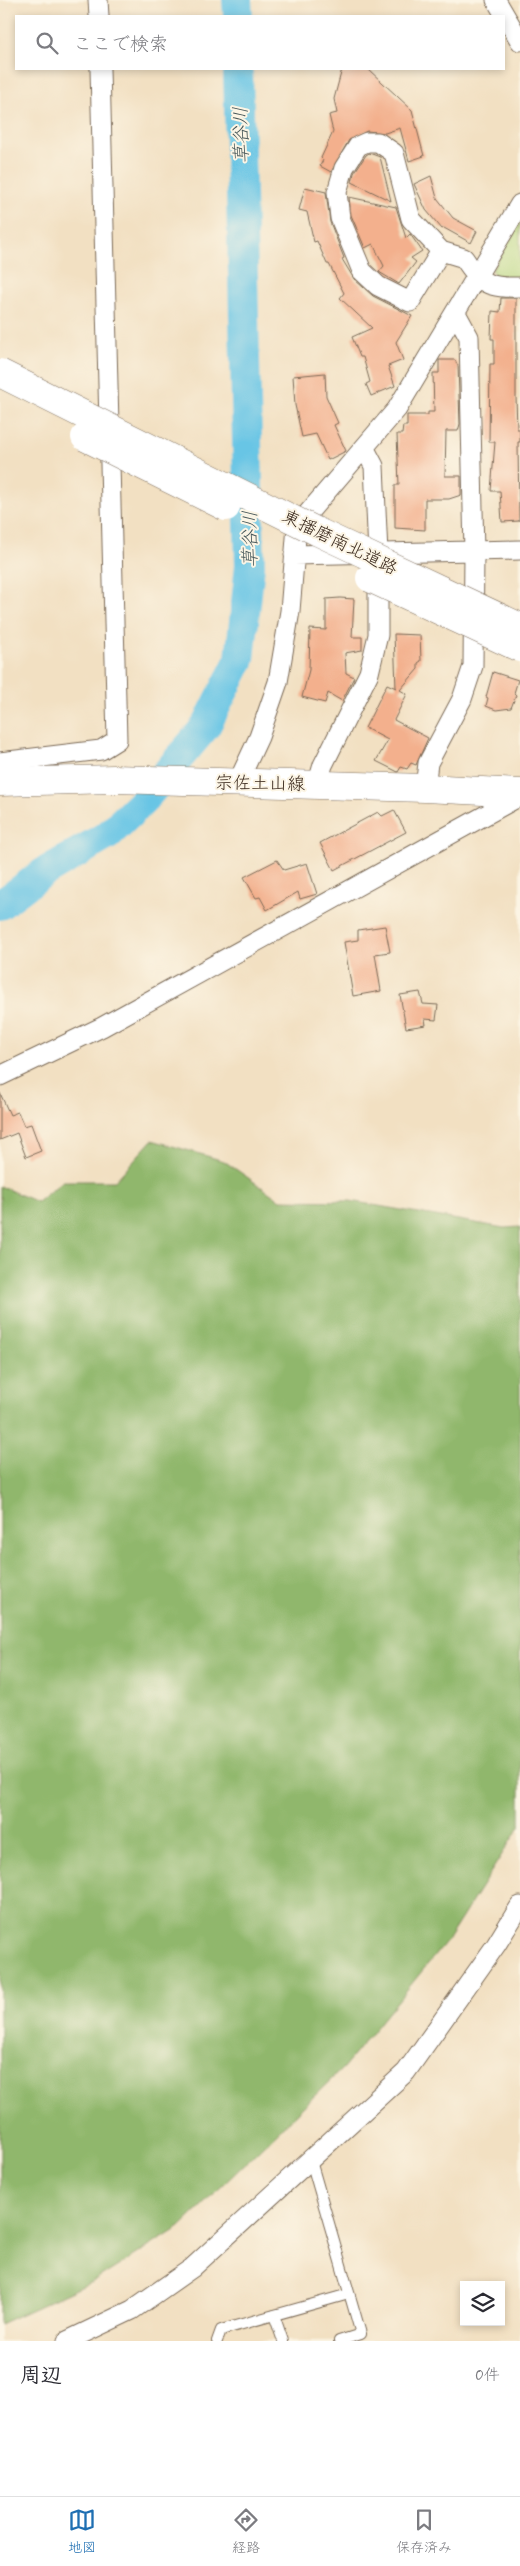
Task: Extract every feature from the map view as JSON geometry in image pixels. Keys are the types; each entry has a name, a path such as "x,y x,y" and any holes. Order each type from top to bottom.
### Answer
{"main road":[{"name":"東播磨南北道路","path":"0,373 316,531 520,627"},
{"name":"東播磨南北道路","path":"0,394 307,547 520,648"},
{"name":"宗佐土山線","path":"0,782 114,780 317,784 520,794"}],"street":[{"path":"98,0 99,15"},
{"path":"496,0 520,40"},
{"path":"0,762 101,750 117,740 100,70"},
{"path":"441,251 410,302 378,286 362,271 340,218 337,192 344,168 358,146 367,142 378,142 394,153 411,219 441,251 464,258 475,277 496,288 520,288"},
{"path":"229,782 259,737 278,682 290,611 296,526 397,409 520,204"},
{"path":"425,788 428,763 462,699 473,666 474,552 469,337 456,313"},
{"path":"317,784 323,765 370,673 378,635 378,553 374,466 365,448"},
{"path":"294,555 520,550"},
{"path":"0,1076 102,1027 520,794"},
{"path":"67,2341 132,2310 192,2268 406,2072 496,1945 520,1906"}],"lane":[{"path":"311,2161 361,2334 340,2341"},
{"path":"217,2341 221,2330 350,2294"},
{"path":"274,2315 283,2341"}],"green space":[{"path":"520,222 520,279 496,279 492,270"},
{"path":"152,1140 224,1161 280,1200 350,1201 504,1228 520,1227 520,1826 449,1938 343,2068 180,2227 96,2280 0,2324 0,1186 37,1202 63,1181 115,1181"}],"building":[{"path":"342,70 369,70 412,110 424,156 409,161 400,128 385,133 367,131 349,140 331,172 320,166 323,160 321,158 333,132 329,115 337,113 334,99"},
{"path":"369,153 380,157 391,201 352,182 354,173"},
{"path":"431,176 437,198 453,218 477,231 471,243 444,228 442,229 426,210 414,184"},
{"path":"305,187 326,192 330,222 344,258 342,259 354,279 373,296 412,316 396,342 403,360 388,366 395,386 371,396 366,384 370,382 363,357 360,357 352,337 372,328 340,298 344,293 329,264 327,264 317,241 314,242 307,212 299,210"},
{"path":"349,197 396,207 406,238 410,234 422,251 411,258 416,262 399,284 379,272 384,266 373,244 365,248 351,215"},
{"path":"501,298 516,298 516,397 517,429 520,429 520,442 518,442 519,521 502,522 500,491 491,491 495,442 489,442 490,364 494,364 494,339 491,339 492,311 500,312"},
{"path":"439,360 455,360 458,366 460,424 458,431 446,431 445,476 461,476 461,495 449,499 425,499 425,530 395,528 395,485 399,485 397,434 402,434 403,426 407,426 407,415 428,415 428,412 434,412 433,373 439,373"},
{"path":"325,373 326,396 338,423 334,425 346,451 328,460 316,434 302,437 295,405 293,376"},
{"path":"326,599 354,599 352,637 362,637 362,650 345,653 346,673 354,677 342,701 328,693 325,703 302,697 309,670 310,629 326,630"},
{"path":"394,634 420,635 421,661 418,663 418,669 400,690 407,694 394,720 428,738 416,765 411,763 407,769 401,767 398,772 376,761 388,740 365,728 387,684 396,688"},
{"path":"493,672 518,680 514,693 516,695 511,708 496,710 486,706 488,698 486,697"},
{"path":"394,810 406,832 334,870 320,843 378,812 382,816"},
{"path":"277,860 284,870 307,863 317,894 300,899 298,892 267,910 260,897 256,898 244,877"},
{"path":"385,926 390,952 375,954 381,991 353,996 344,942 358,940 358,930"},
{"path":"420,992 423,1004 438,1005 436,1020 425,1019 426,1025 406,1028 400,995"},
{"path":"0,1093 10,1115 18,1112 24,1126 31,1124 41,1151 26,1157 17,1133 0,1140"}],"waterway":[{"name":"草谷川","path":"237,0 238,15"},
{"name":"草谷川","path":"0,905 43,873 108,835 141,803 206,726 240,659 250,565 238,70"}]}
